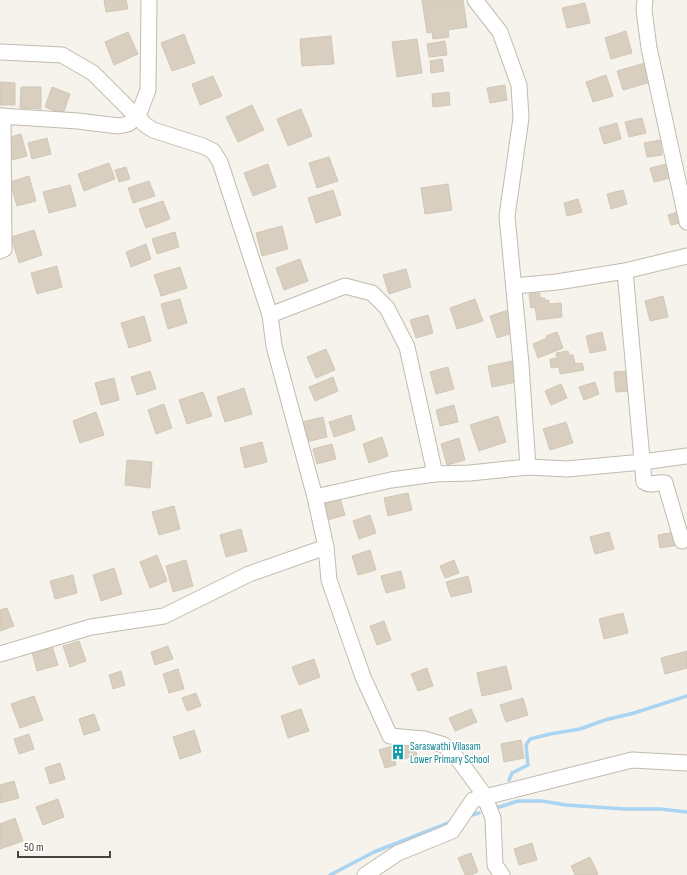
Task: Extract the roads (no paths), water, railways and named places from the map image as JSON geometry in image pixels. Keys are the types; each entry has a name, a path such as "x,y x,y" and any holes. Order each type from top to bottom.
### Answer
{"street":[{"path":"0,251 4,249 2,116 78,121 118,126 128,124 138,116 148,90 149,0"},
{"path":"475,0 500,32 519,85 521,118 508,216 528,467"},
{"path":"644,0 649,48 687,222"},
{"path":"0,52 62,55 93,73 138,116 144,124 153,130 203,146 213,151 220,162 270,315 274,346 315,497 326,547 329,580 363,677 390,736 424,739 444,745 461,763 483,793 493,818 495,865 502,875"},
{"path":"514,286 557,282 625,272 687,256"},
{"path":"625,272 644,482 651,484 660,482 665,483 682,541"},
{"path":"270,315 345,286 372,293 387,308 407,347 435,474"},
{"path":"315,497 391,480 435,474 470,473 528,467 567,468 643,462 687,456"},
{"path":"0,654 91,627 164,616 249,574 326,547"},
{"path":"365,875 398,853 452,831 473,800 632,760 687,764"}],"waterway":[{"path":"509,780 512,773 528,765 526,745 530,739 580,729 605,720 634,713 687,696"},
{"path":"496,808 518,801 542,801 566,805 625,809 660,809 687,812"},
{"path":"468,816 479,813"},
{"path":"330,875 374,852 451,822"}],"place":[{"name":"Saraswathi Vilasam Lower Primary School","path":"398,752"}]}
